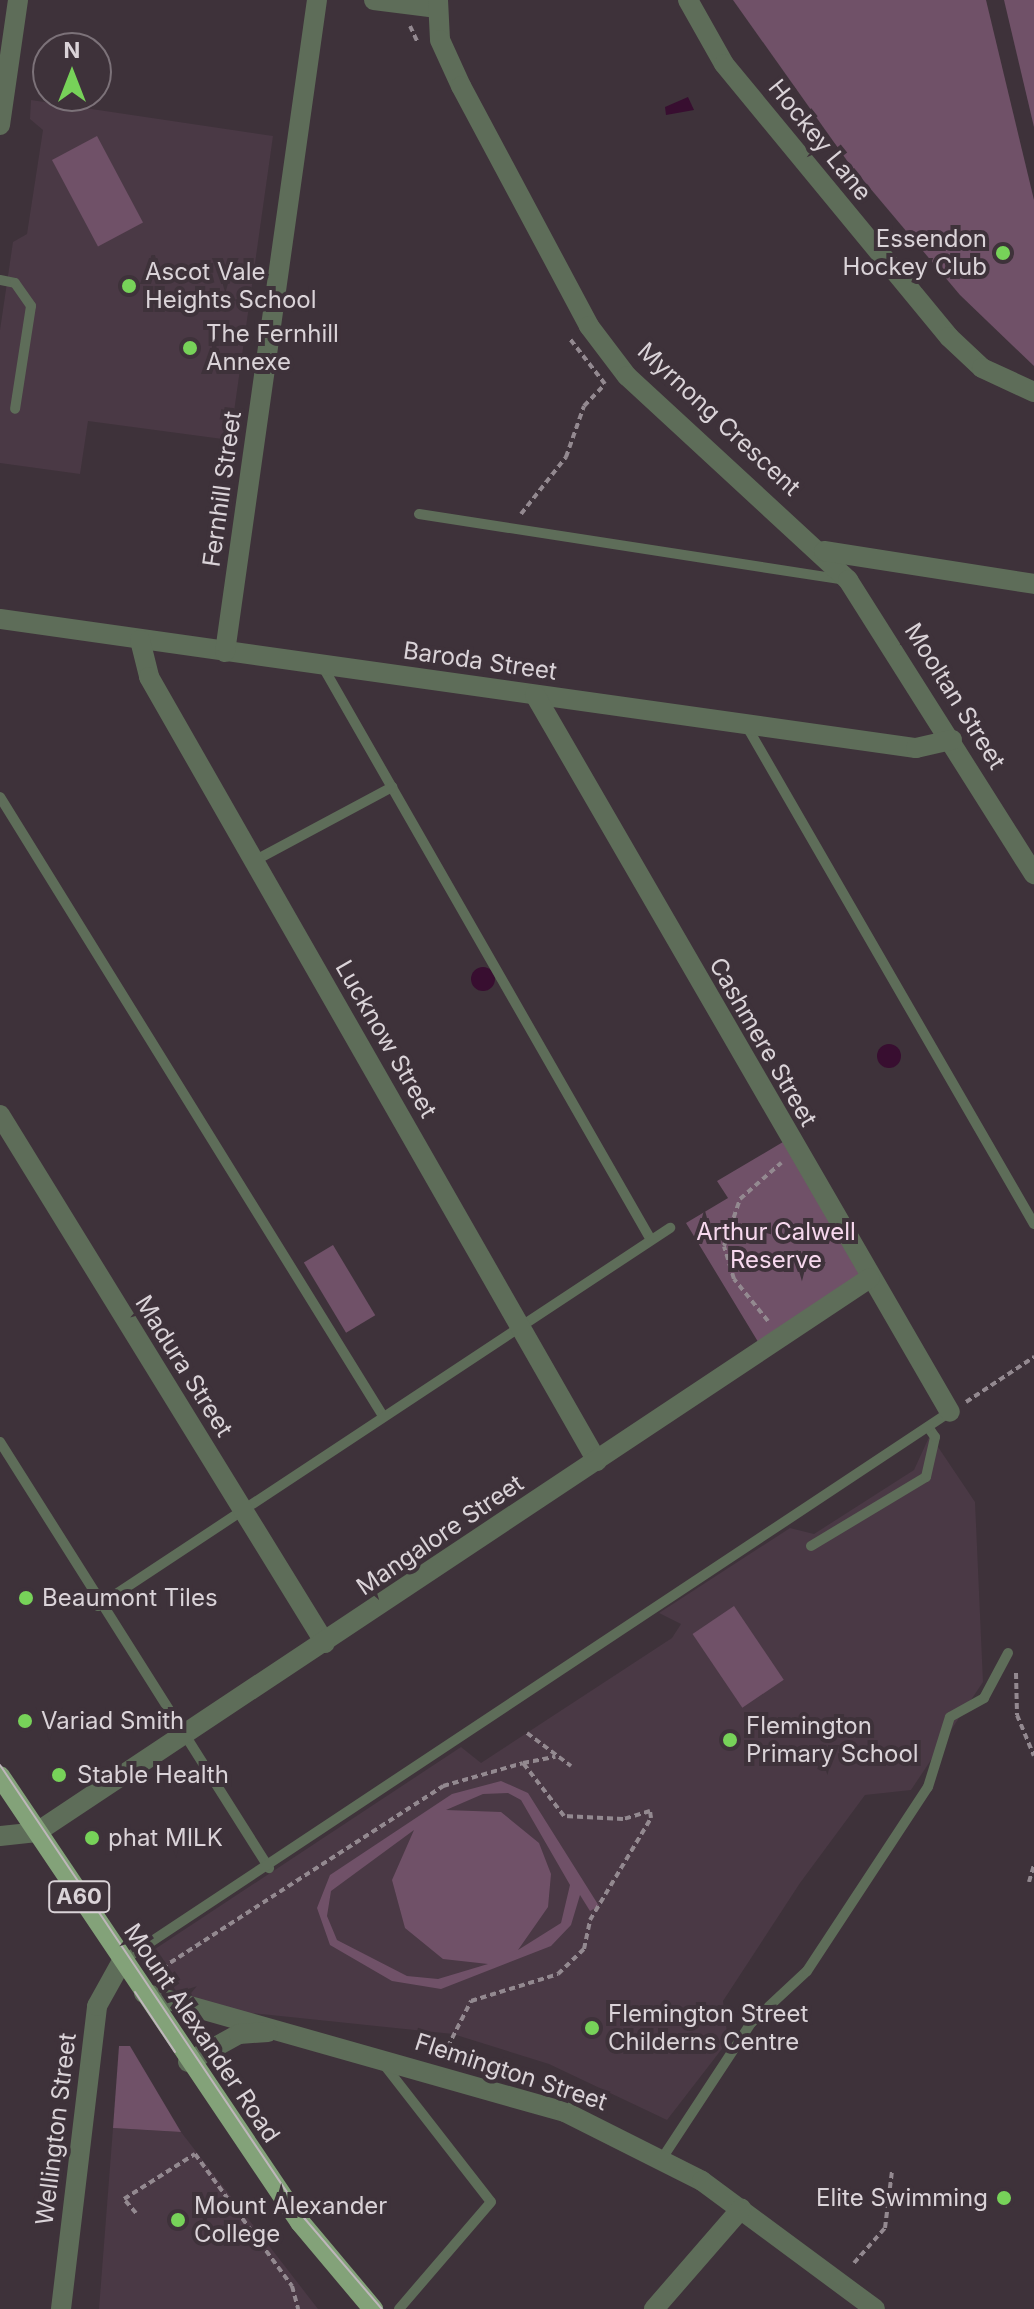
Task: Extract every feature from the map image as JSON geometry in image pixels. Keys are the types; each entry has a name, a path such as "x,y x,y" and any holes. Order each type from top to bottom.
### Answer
{"main road":[{"name":"Mount Alexander Road","path":"0,1776 6,1799 37,1832 188,2062 300,2222 373,2309"}],"street":[{"path":"0,125 18,0"},
{"name":"Fernhill Street","path":"225,652 317,0"},
{"path":"374,0 437,4"},
{"name":"Hockey Lane","path":"688,0 724,64 949,337 982,368 1034,392"},
{"name":"Myrnong Crescent","path":"437,4 440,40 461,86 602,345 643,392 824,551"},
{"path":"824,551 1034,584"},
{"name":"Mooltan Street","path":"824,551 848,580 1034,874"},
{"name":"Baroda Street","path":"0,619 916,748 952,740"},
{"name":"Lucknow Street","path":"140,640 144,667 597,1461"},
{"name":"Cashmere Street","path":"535,695 797,1154 950,1412"},
{"name":"Madura Street","path":"0,1115 325,1643"},
{"name":"Mangalore Street","path":"37,1832 870,1278"},
{"path":"0,1836 37,1832"},
{"name":"Wellington Street","path":"61,2309 97,2006 122,1961"},
{"name":"Flemington Street","path":"144,1993 272,2032 438,2072 565,2112 663,2157 741,2209 875,2309"},
{"name":"Flemington Street","path":"188,2062 239,2034 272,2032"},
{"path":"654,2309 741,2209"}],"lane":[{"path":"0,280 15,283 31,306 15,409"},
{"path":"419,514 848,580"},
{"path":"322,665 651,1240"},
{"path":"746,725 1034,1224"},
{"path":"254,861 392,787"},
{"path":"0,797 383,1416"},
{"path":"98,1606 519,1324 670,1228"},
{"path":"122,1961 269,1868 950,1412"},
{"path":"811,1546 926,1477 935,1437 928,1427"},
{"path":"0,1442 98,1606 269,1868"},
{"path":"663,2157 751,2023 807,1971 928,1787 950,1717 984,1698 1008,1653"},
{"path":"378,2057 491,2202 399,2309"}],"path":[{"path":"510,528 566,457 584,406 605,384"},
{"path":"768,1321 726,1260 725,1230 745,1192 797,1154"},
{"path":"738,1190 745,1192"},
{"path":"950,1412 1034,1357"},
{"path":"1013,1666 1017,1715 1034,1756"},
{"path":"527,1733 555,1757 571,1766"},
{"path":"162,1968 443,1786 555,1757"},
{"path":"438,2072 449,2033 471,2001 558,1974 584,1949 590,1920 650,1811 614,1819 564,1816 523,1763"},
{"path":"612,1812 614,1819"},
{"path":"1029,1882 1034,1865"},
{"path":"136,2213 124,2196 191,2152 292,2286 298,2309"},
{"path":"854,2263 885,2228 892,2171"},
{"path":"240,2225 247,2224"}],"shaded area":[{"path":"688,97 694,110 666,115 665,107"},
{"name":"Ascot Vale Heights School","path":"31,100 32,112 112,112 273,136 230,440 88,421 80,474 0,463 0,330 13,242 27,234 43,130 30,119"},
{"path":"483,967 492,970 495,979 492,988 483,991 474,988 471,979 474,970"},
{"path":"889,1044 897,1048 901,1056 897,1064 889,1068 881,1064 877,1056 881,1048"},
{"name":"Flemington Primary School","path":"930,1435 975,1502 983,1682 911,1790 865,1795 800,1883 723,2001 728,2041 667,2120 549,2064 453,2034 185,2006 152,1951 461,1747 481,1763 672,1638 681,1624 659,1613 790,1528 814,1534 914,1470"},
{"name":"Mount Alexander College","path":"113,2128 181,2132 318,2309 99,2309"}],"green space":[{"path":"733,0 986,0 1034,200 1034,366 960,295 848,162"},
{"path":"1004,0 1034,0 1034,127"},
{"path":"97,136 143,223 98,246 52,160"},
{"name":"Arthur Calwell Reserve","path":"788,1139 870,1278 763,1350 686,1223 728,1198 717,1181"},
{"path":"333,1245 375,1315 346,1333 304,1263"},
{"path":"734,1606 784,1680 742,1708 693,1634"},
{"path":"501,1781 528,1793 599,1906 590,1911 580,1895 571,1925 551,1946 441,1989 392,1981 330,1945 317,1908 330,1875 452,1794","holes":["508,1793 521,1800 570,1885 561,1923 518,1950 548,1907 551,1874 539,1843 501,1812 446,1810 483,1794","414,1830 392,1880 405,1928 443,1959 488,1964 438,1979 407,1976 337,1940 327,1916 331,1891"]},
{"path":"119,2046 130,2046 181,2132 113,2128"}],"tram line":[{"path":"0,1765 305,2219 382,2309"},
{"path":"135,1992 175,2052"}],"place":[{"name":"Essendon Hockey Club","path":"1003,253"},
{"name":"Ascot Vale Heights School","path":"129,286"},
{"name":"The Fernhill Annexe","path":"190,348"},
{"name":"Beaumont Tiles","path":"26,1598"},
{"name":"Variad Smith","path":"25,1721"},
{"name":"Flemington Primary School","path":"730,1740"},
{"name":"Stable Health","path":"59,1775"},
{"name":"phat MILK","path":"92,1838"},
{"name":"Flemington Street Childerns Centre","path":"592,2028"},
{"name":"Elite Swimming","path":"1004,2198"},
{"name":"Mount Alexander College","path":"178,2220"}]}
